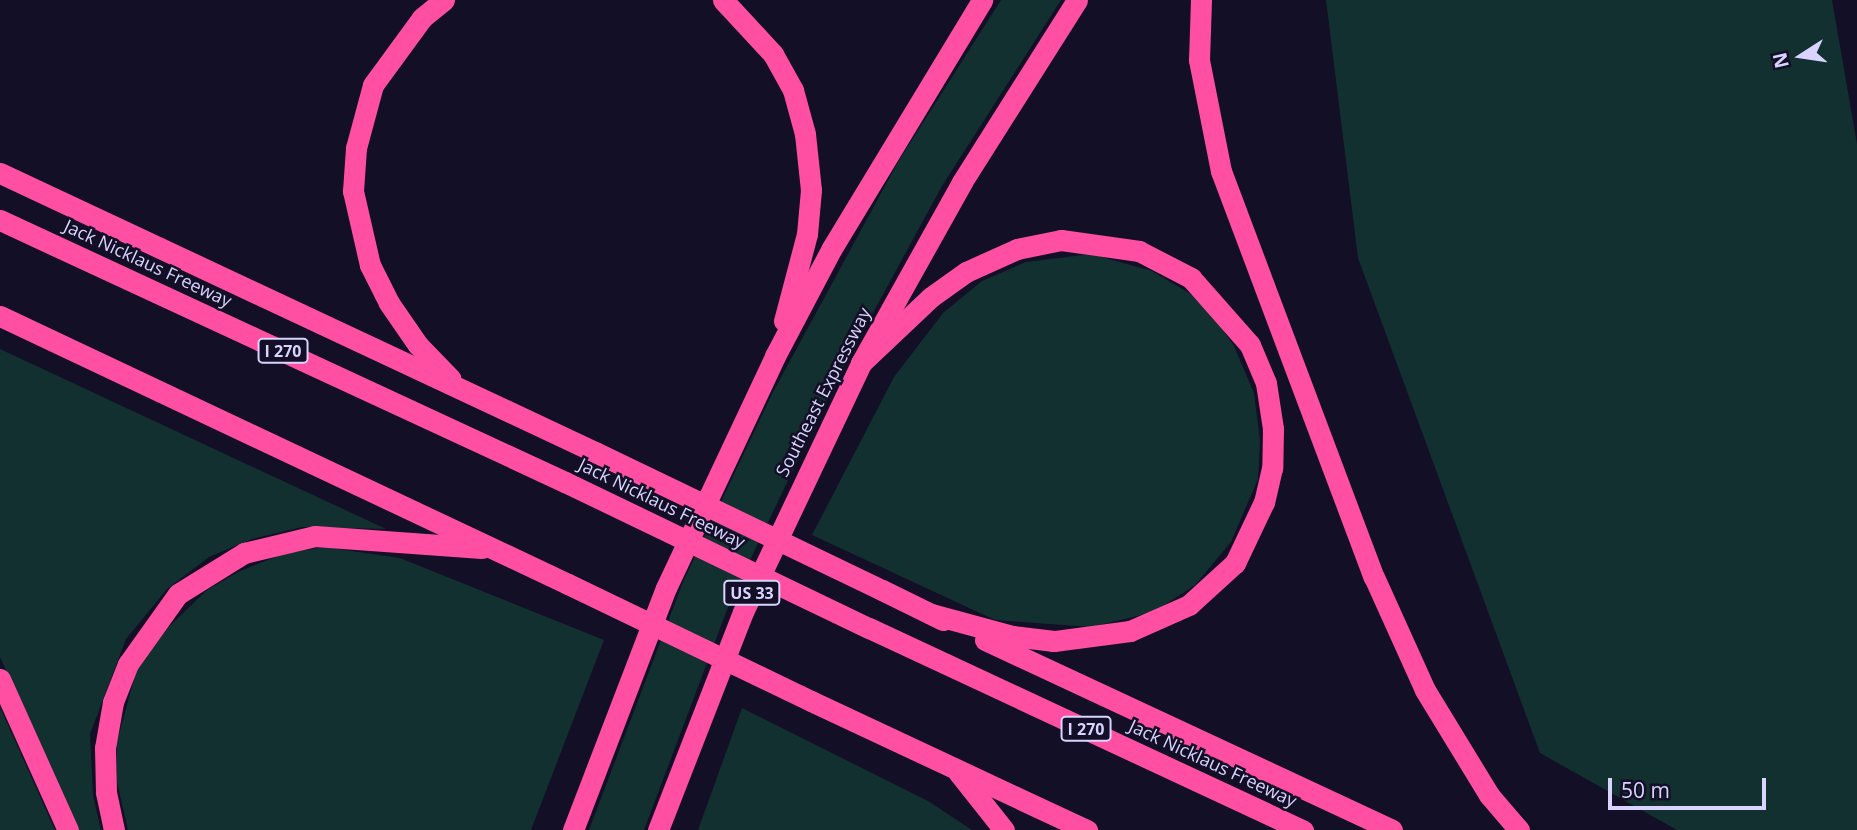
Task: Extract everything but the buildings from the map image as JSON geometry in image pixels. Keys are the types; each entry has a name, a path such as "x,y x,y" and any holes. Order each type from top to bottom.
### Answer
{"highway":[{"path":"444,0 422,18 373,85 356,148 353,191 370,265 389,303 418,345 460,388"},
{"path":"723,0 773,54 793,90 810,161 807,234 775,356"},
{"path":"573,830 610,726 666,588 775,356 832,248 982,0"},
{"name":"Southeast Expressway","path":"658,830 743,612 861,363 962,182 1077,0"},
{"path":"1201,0 1199,60 1221,171 1369,564 1425,690 1489,795 1519,830"},
{"path":"0,173 1392,830"},
{"name":"Jack Nicklaus Freeway","path":"0,220 565,482 869,628 1303,830"},
{"path":"861,363 931,297 984,261 1038,243 1080,241 1139,251 1191,278 1250,345 1266,383 1273,429 1272,468 1264,502 1235,563 1189,606 1130,631 1054,641 1012,636 931,614"},
{"path":"0,316 1087,830"},
{"path":"114,830 106,792 105,748 113,702 128,664 178,594 244,553 315,536 497,549"},
{"path":"0,679 68,830"},
{"path":"559,830 610,726"},
{"path":"954,768 1004,830"}],"green space":[{"path":"1001,0 1061,0 942,186 832,388 730,602 644,830 589,830 683,582 772,394 898,162"},
{"path":"1326,0 1832,0 1857,144 1857,830 1677,830 1540,753 1358,258"},
{"path":"1091,254 1152,271 1189,293 1212,314 1234,346 1254,393 1260,441 1258,479 1231,542 1195,585 1154,612 1091,627 995,620 812,535 894,377 943,313 982,281 1026,262"},
{"path":"0,349 386,529 302,527 252,539 209,557 167,589 126,639 90,734 93,795 101,830 78,830 0,657"},
{"path":"324,547 400,558 604,640 531,830 128,830 117,782 117,742 136,672 154,641 207,590 240,571 283,554"},
{"path":"0,707 55,830 0,830"},
{"path":"742,708 928,801 972,830 698,830"}]}
